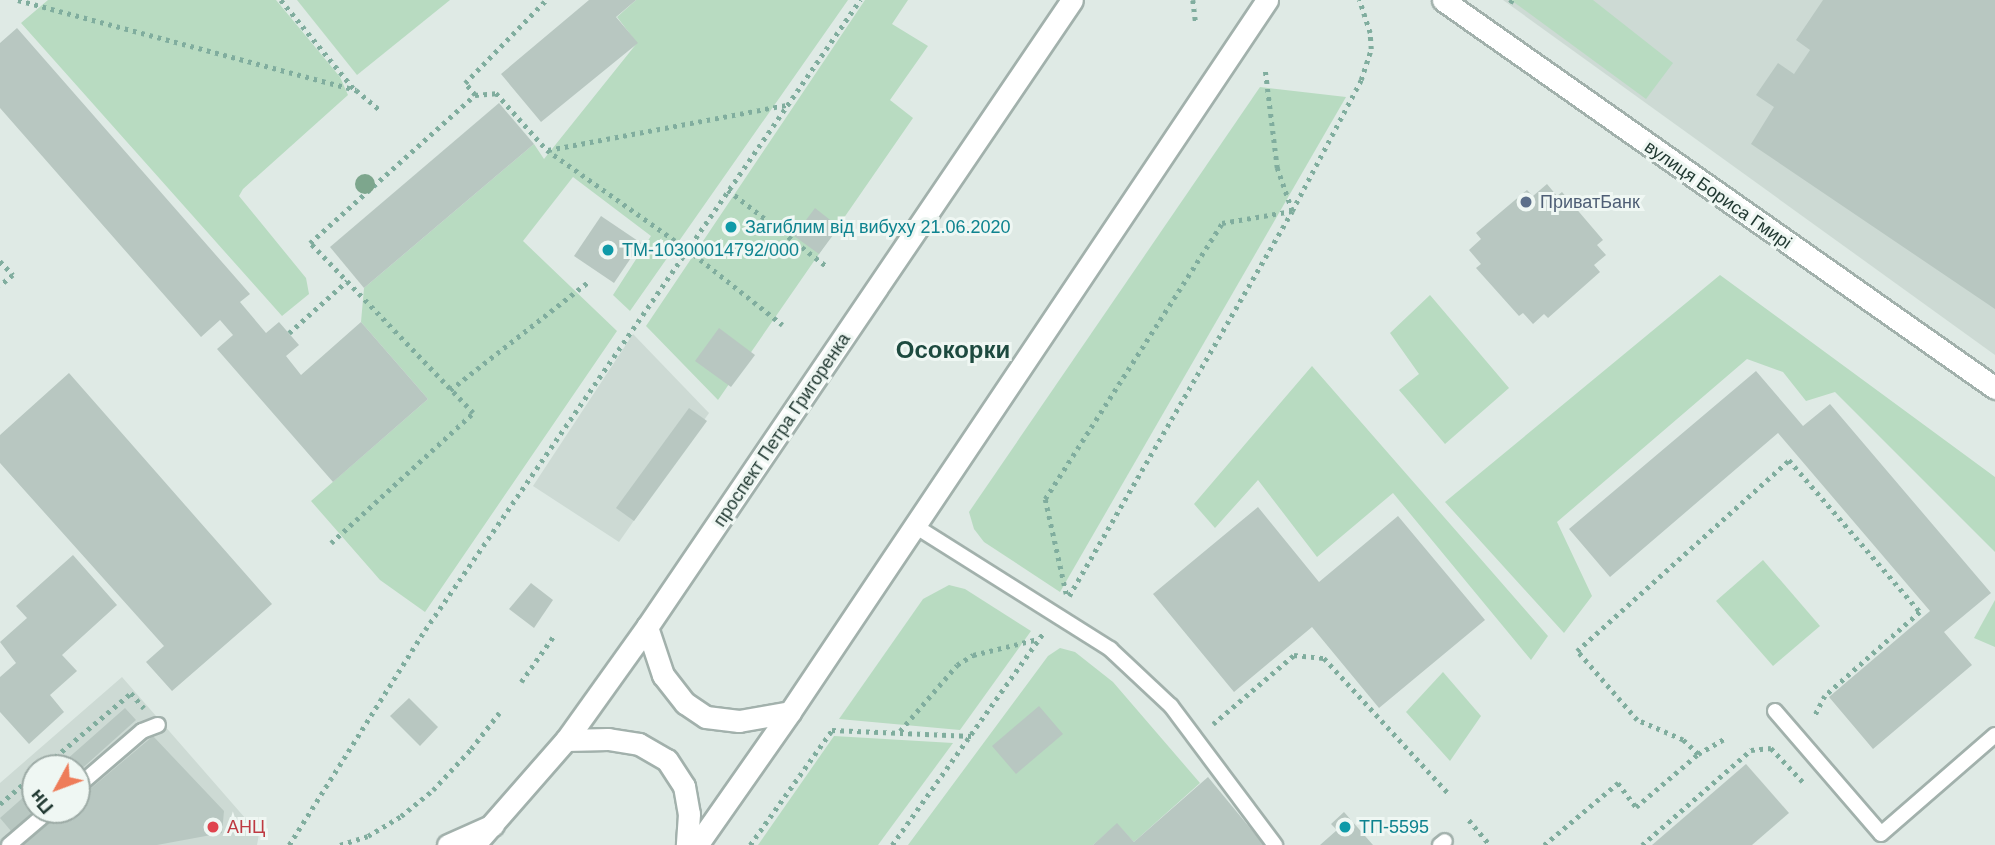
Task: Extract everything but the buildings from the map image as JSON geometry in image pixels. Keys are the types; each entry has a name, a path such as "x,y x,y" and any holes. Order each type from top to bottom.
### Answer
{"street":[{"name":"проспект Петра Григоренка","path":"474,845 566,740 647,627 1072,0"},
{"path":"697,845 790,712 1267,0"},
{"name":"вулиця Бориса Гмирі","path":"1443,0 1995,388"},
{"path":"647,627 663,675 685,703 706,717 739,721 790,712"},
{"path":"566,740 608,739 639,744 667,760 684,786 689,814 687,845"},
{"path":"448,845 493,825"}],"lane":[{"path":"915,526 1110,649 1171,706 1275,845"},
{"path":"1774,711 1881,834 1994,737"},
{"path":"91,775 142,731 158,725"},
{"path":"9,845 34,824"}],"path":[{"path":"18,0 356,90"},
{"path":"281,0 356,90 381,111"},
{"path":"475,95 465,83 546,0"},
{"path":"289,845 425,630 860,0"},
{"path":"1193,0 1196,23"},
{"path":"1292,211 1222,223 1045,499 1067,599 1292,211 1361,80 1371,50 1370,33 1359,0"},
{"path":"1265,70 1277,169 1292,211"},
{"path":"331,543 473,413 310,243 475,95 496,93 547,150 687,248 783,325"},
{"path":"547,150 787,105"},
{"path":"728,190 825,265"},
{"path":"0,261 13,275 0,286"},
{"path":"289,333 347,281"},
{"path":"450,390 587,283"},
{"path":"1698,754 1683,740 1637,720 1577,651 1789,460 1920,612 1825,696 1812,717 1821,726"},
{"path":"892,845 1058,614"},
{"path":"521,682 553,637"},
{"path":"899,732 957,665 973,655 1039,638"},
{"path":"1207,718 1213,724 1294,656 1324,658 1450,795"},
{"path":"59,754 131,693 158,725"},
{"path":"340,845 368,836 401,816 433,790 471,749 499,713"},
{"path":"750,845 832,730 972,736"},
{"path":"1544,845 1618,783 1636,807 1698,754 1726,738"},
{"path":"1642,845 1751,750 1771,748 1807,787"},
{"path":"0,804 21,786"},
{"path":"1469,820 1490,845"}],"shaded area":[{"path":"1503,0 1995,0 1995,355"},
{"path":"633,334 709,413 619,542 533,486"},
{"path":"122,677 259,834 257,845 0,845 0,783 21,765 21,824 91,824 91,754 33,754"}],"green space":[{"path":"48,0 276,0 340,77 348,95 243,189 239,196 306,278 309,294 282,316 21,23"},
{"path":"297,0 450,0 357,75"},
{"path":"636,0 848,0 630,311 613,295 651,236 573,177 523,241 617,331 425,612 380,580 311,501 428,399 361,322 364,288 534,144 544,159 637,43 617,17"},
{"path":"865,0 908,0 892,24 928,46 890,100 913,118 718,400 646,326"},
{"path":"1511,0 1593,0 1673,63 1646,99"},
{"path":"1260,87 1346,97 1060,592 984,542 974,529 969,512"},
{"path":"1720,275 1995,477 1995,552 1835,392 1806,401 1783,372 1747,359 1557,522 1592,596 1564,633 1445,502"},
{"path":"1430,295 1509,388 1445,444 1399,390 1419,374 1390,333"},
{"path":"1312,366 1548,636 1531,660 1393,493 1317,557 1258,480 1215,528 1194,504"},
{"path":"1763,560 1820,626 1773,666 1716,601"},
{"path":"949,585 965,589 1031,631 960,730 839,719 923,599"},
{"path":"1995,600 1995,647 1974,638"},
{"path":"1060,648 1075,652 1113,682 1200,783 1134,842 1117,824 1093,845 908,845 1048,656"},
{"path":"1443,672 1481,716 1450,761 1406,712"},
{"path":"834,736 953,743 878,845 758,845"}],"place":[{"name":"ПриватБанк","path":"1526,202"},
{"name":"Загиблим від вибуху 21.06.2020","path":"731,227"},
{"name":"ТМ-10300014792/000","path":"608,250"},
{"name":"АНЦ","path":"213,827"},
{"name":"ТП-5595","path":"1345,827"}],"district":[{"name":"Осокорки","path":"953,350"}]}
